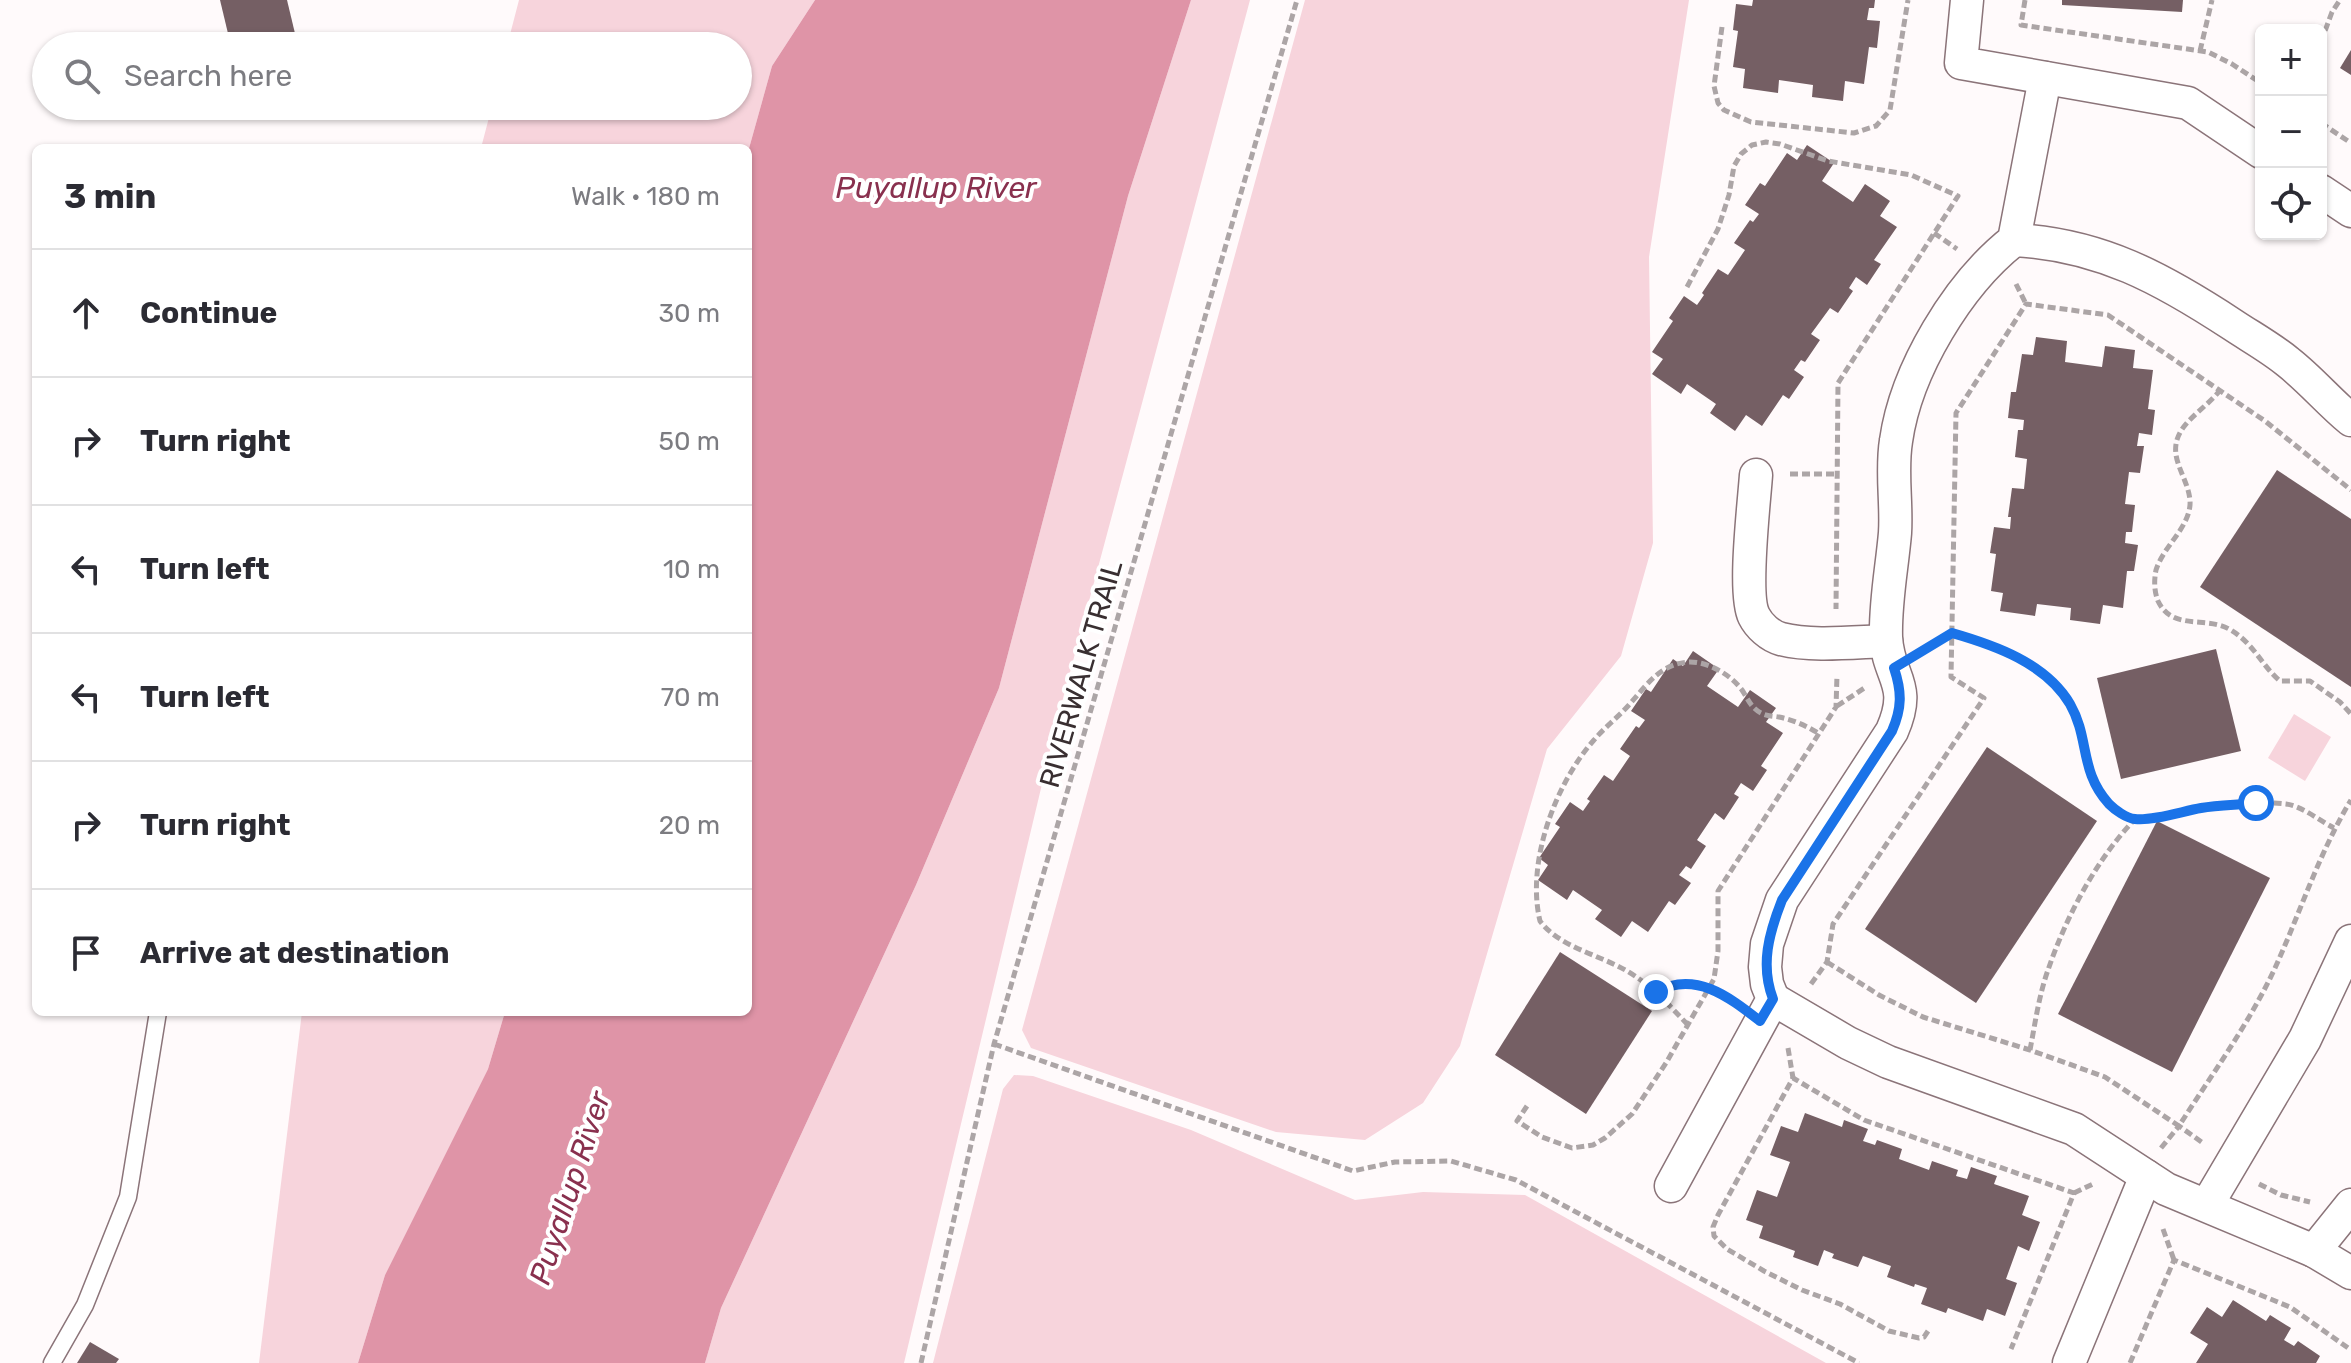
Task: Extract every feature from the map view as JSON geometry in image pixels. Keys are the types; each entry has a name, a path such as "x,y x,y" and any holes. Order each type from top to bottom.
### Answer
{"street":[{"path":"1967,0 1961,63 2188,103 2255,148"},
{"path":"2014,240 2045,78"},
{"path":"2327,195 2351,211"},
{"path":"1671,1186 1766,1010 1765,967 1772,925 1782,900 1892,731 1901,704 1901,689 1890,655 1886,616 1895,531 1895,443 1906,397 1920,361 1971,282 1995,255 2014,240 2040,241 2094,253 2150,274 2183,292 2289,363 2351,420"},
{"path":"1756,475 1749,592 1752,614 1758,623 1766,631 1783,639 1890,655"},
{"path":"2207,1205 2305,1039 2351,941"},
{"path":"1766,1010 1888,1062 2074,1129 2183,1198 2207,1205 2314,1251 2351,1273"},
{"path":"2069,1363 2146,1176"},
{"path":"2314,1251 2351,1205"}],"lane":[{"path":"52,1363 85,1305 128,1197 157,1016"}],"path":[{"name":"RIVERWALK TRAIL","path":"921,1363 994,1044 1297,0"},
{"path":"1722,27 1714,86 1718,103 1724,110 1751,122 1854,133 1876,126 1890,110 1908,0"},
{"path":"2025,0 2021,25 2200,51 2232,64 2255,79"},
{"path":"2200,51 2212,0"},
{"path":"2327,26 2340,0"},
{"path":"2327,127 2351,143"},
{"path":"2351,490 2221,389 2108,315 2026,304 1956,413 1951,677 1984,698 1833,924 1827,962 1879,995 1923,1017 2105,1077 2179,1126 2253,1011 2334,828 2351,801"},
{"path":"2221,389 2183,426 2176,438 2174,452 2188,490 2190,505 2157,569 2154,579 2158,600 2175,618 2228,628 2256,650 2280,681 2310,681 2340,702 2351,714"},
{"path":"1836,707 1890,655 1952,633 2011,653 2043,675 2069,702 2081,730 2088,769 2097,790 2115,810 2135,819 2204,807 2290,804 2334,828"},
{"path":"1688,1025 1656,992 1627,970 1556,936 1540,921 1536,891 1545,830 1553,808 1594,740 1649,680 1660,671 1680,663 1694,662 1719,670 1731,678 1751,706 1762,714 1795,721 1818,733"},
{"path":"2030,1050 2047,972 2060,941 2099,862 2135,819"},
{"path":"1656,992 1672,983 1696,984 1766,1010"},
{"path":"994,1044 1353,1171 1395,1162 1451,1161 1516,1180 1859,1363"},
{"path":"1928,1331 1919,1338 1889,1331 1840,1304 1764,1271 1727,1249 1714,1236 1713,1227 1718,1215 1793,1078 1864,1120 2074,1193 2011,1349"},
{"path":"2130,1363 2174,1260 2161,1225"},
{"path":"2174,1260 2290,1307 2351,1350"}],"shaded area":[{"path":"519,0 815,0 772,66 750,144 482,144 488,120 752,120 752,32 511,32"},
{"path":"1191,0 1250,0 1058,717 904,1363 705,1363 721,1308 916,885 999,688 1128,196"},
{"path":"1305,0 1689,0 1649,257 1653,543 1621,656 1547,749 1460,1046 1423,1103 1365,1140 1276,1132 1031,1048 1022,1030"},
{"path":"2294,714 2331,737 2305,781 2268,758"},
{"path":"302,1016 504,1016 488,1069 385,1275 358,1363 259,1363"},
{"path":"1014,1075 1033,1076 1191,1130 1355,1200 1423,1192 1525,1195 1826,1363 933,1363 1003,1089"}],"water":[{"name":"Puyallup River","path":"815,0 1191,0 1128,196 999,688 916,885 721,1308 705,1363 358,1363 385,1275 488,1069 504,1016 752,1016 750,144 772,66"}],"building":[{"path":"220,0 287,0 295,32 228,32"},
{"path":"1753,0 1875,0 1874,8 1869,8 1867,20 1880,21 1877,48 1869,47 1864,84 1845,81 1843,101 1812,97 1813,85 1779,80 1778,93 1743,88 1745,69 1733,67 1738,31 1733,30 1736,4 1752,6"},
{"path":"2062,0 2183,0 2182,12 2062,5"},
{"path":"2351,50 2351,75 2340,68"},
{"path":"1807,145 1834,163 1822,181 1853,202 1865,184 1890,201 1880,216 1897,227 1874,260 1881,264 1867,285 1856,277 1849,288 1853,291 1838,313 1830,308 1811,334 1820,340 1805,362 1801,360 1794,370 1804,377 1789,399 1783,395 1762,426 1746,415 1735,431 1710,413 1716,404 1687,384 1681,394 1652,374 1663,359 1652,352 1673,321 1669,318 1684,296 1697,305 1718,269 1728,275 1745,250 1734,243 1750,220 1753,222 1759,214 1745,205 1760,183 1765,186 1787,153 1797,160"},
{"path":"2036,337 2067,341 2065,362 2102,367 2105,346 2135,350 2133,368 2153,370 2148,409 2155,410 2152,435 2139,433 2137,446 2144,446 2140,473 2129,472 2125,504 2135,505 2132,532 2126,532 2125,543 2138,545 2134,571 2127,571 2123,608 2103,605 2100,624 2070,620 2071,608 2037,604 2035,616 2000,611 2003,593 1991,591 1996,554 1990,553 1994,527 2010,529 2011,517 2008,517 2012,488 2024,489 2027,459 2015,457 2018,430 2023,430 2024,420 2008,418 2011,392 2016,392 2022,354 2033,355"},
{"path":"2277,470 2351,519 2351,687 2200,587"},
{"path":"2216,649 2241,751 2121,779 2097,678"},
{"path":"1693,651 1719,669 1707,686 1738,707 1750,690 1776,708 1766,722 1783,733 1761,766 1767,770 1753,791 1741,783 1734,794 1739,797 1724,820 1715,813 1697,840 1706,846 1691,869 1686,866 1679,875 1691,883 1675,905 1669,901 1648,932 1632,921 1621,937 1595,919 1602,910 1573,890 1567,900 1538,880 1548,865 1539,858 1560,827 1555,824 1570,802 1583,811 1590,801 1587,799 1604,775 1613,781 1630,756 1620,749 1636,726 1639,728 1645,720 1631,711 1646,689 1651,692 1673,659 1683,666"},
{"path":"1987,747 2097,821 1976,1003 1865,929"},
{"path":"2157,821 2270,878 2172,1072 2058,1014"},
{"path":"1560,952 1652,1011 1586,1114 1495,1055"},
{"path":"1805,1113 1842,1127 1844,1120 1868,1129 1863,1141 1875,1145 1877,1140 1902,1149 1899,1159 1929,1170 1932,1161 1958,1170 1956,1176 1967,1179 1971,1167 1997,1176 1994,1184 2029,1196 2022,1215 2040,1222 2029,1251 2018,1246 2006,1279 2017,1283 2005,1316 1987,1309 1983,1321 1948,1308 1946,1313 1921,1304 1927,1288 1915,1284 1914,1287 1887,1277 1891,1266 1863,1256 1858,1267 1832,1258 1834,1254 1824,1250 1818,1266 1793,1257 1795,1251 1759,1238 1763,1226 1746,1220 1757,1190 1777,1197 1790,1162 1770,1155 1781,1126 1798,1132"},
{"path":"2233,1300 2266,1321 2270,1315 2291,1328 2284,1340 2294,1346 2298,1341 2320,1356 2316,1363 2196,1363 2208,1344 2190,1333 2207,1307 2222,1317"},
{"path":"90,1342 119,1359 116,1363 77,1363"}],"route":[{"path":"1656,992 1672,983 1696,984 1721,994 1760,1021 1773,999 1765,967 1772,925 1782,900 1892,731 1901,704 1901,689 1894,668 1952,633 2011,653 2043,675 2069,702 2081,730 2088,769 2097,790 2115,810 2135,819 2204,807 2256,803"}]}
